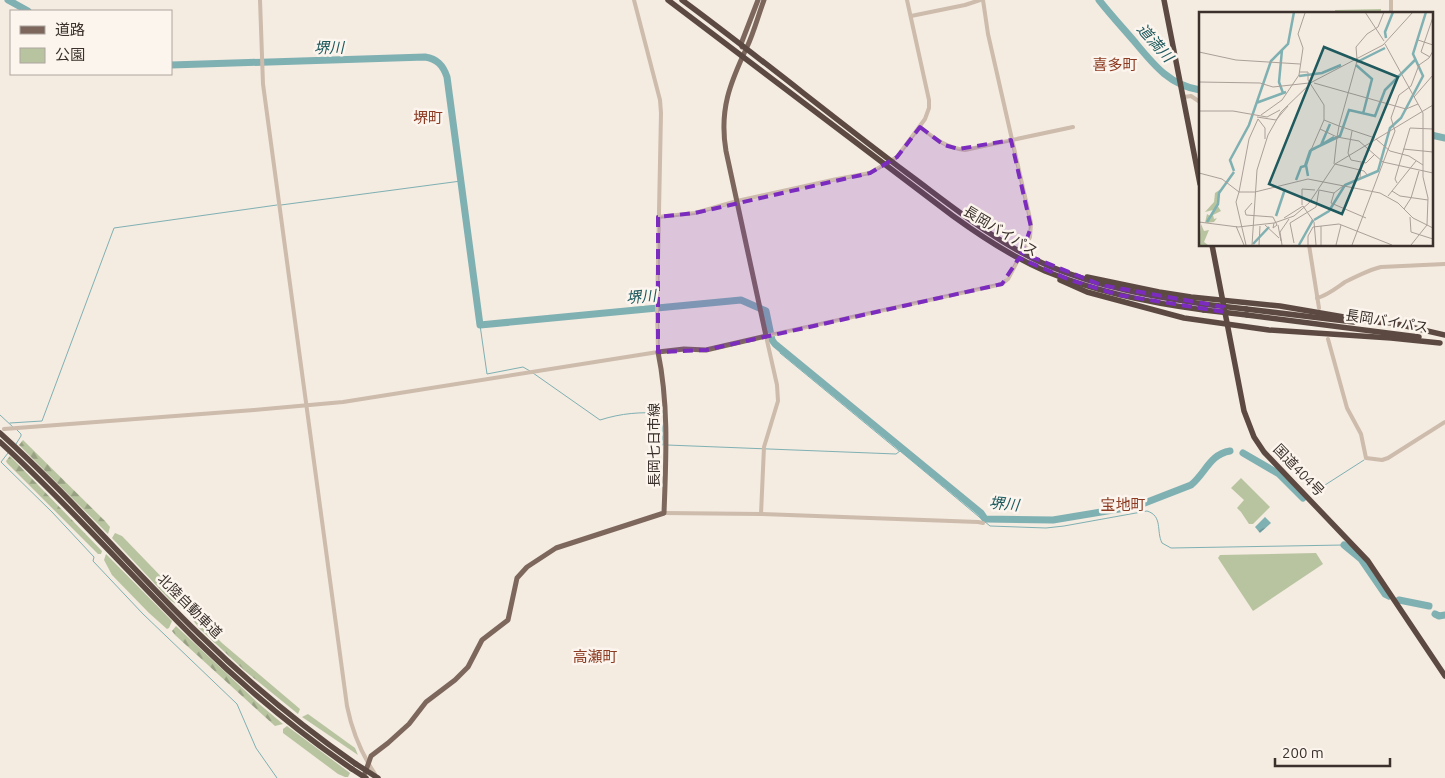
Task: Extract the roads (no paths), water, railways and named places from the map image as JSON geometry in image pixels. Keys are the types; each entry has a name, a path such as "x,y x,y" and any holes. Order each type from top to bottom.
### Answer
{"highway":[{"name":"長岡バイパス","path":"668,0 889,163"},
{"name":"長岡バイパス","path":"682,0 744,46 971,229 1044,270 1118,295 1152,302 1392,330"},
{"path":"1164,0 1199,179"},
{"name":"国道404号","path":"1212,246 1244,412 1254,437 1264,452 1368,560 1445,676"},
{"name":"長岡バイパス","path":"1021,256 1123,291 1204,307"},
{"path":"1214,256 1226,294 1237,301"},
{"path":"1044,270 1068,284 1088,292 1168,315 1228,325 1270,330 1371,328 1445,336"},
{"path":"1065,272 1159,292 1280,306 1371,328"},
{"path":"1392,330 1443,344"},
{"name":"北陸自動車道","path":"2,431 214,648 287,714 354,766 365,778"},
{"name":"北陸自動車道","path":"0,442 69,509 214,658 306,736 377,778"}],"main road":[{"path":"658,352 684,349 706,350 766,336 726,151 723,128 728,94 758,0"},
{"path":"744,46 764,0"},
{"name":"長岡七日市線","path":"658,352 666,399 667,420 664,513"},
{"path":"365,778 371,756 409,724 426,702 450,686 466,670 486,636 504,625 508,620 517,578 526,567 556,548 664,513"}],"street":[{"path":"260,0 263,84 347,706 351,725 368,764 377,778"},
{"path":"2,431 355,401 658,352 656,310 661,113 660,100 634,0"},
{"path":"658,217 695,213 737,201 836,178 864,174 889,163 928,115 929,100 907,0"},
{"path":"761,514 764,447 778,401 777,386 766,336 1002,284 1008,279 1030,236 1031,227 982,0 911,16"},
{"path":"1183,94 1191,96 1199,101"},
{"path":"920,127 944,144 959,149 973,149 1073,127"},
{"path":"1309,246 1319,308"},
{"path":"1317,298 1372,269 1445,264"},
{"path":"1328,339 1347,408 1361,434 1366,458 1382,460 1388,458 1445,422"},
{"path":"664,513 761,514 983,523"}],"water":[{"path":"1265,517 1271,523 1260,533 1255,527"}],"waterway":[{"name":"堺川","path":"8,0 26,10"},
{"name":"道満川","path":"1099,0 1162,72 1179,83 1199,90"},
{"name":"堺川","path":"172,65 425,57 433,59 444,69 447,77 480,325 741,300 766,311 772,340 775,344 981,513 985,519 1053,520 1137,506 1191,485 1217,456 1230,451"},
{"name":"道満川","path":"1432,135 1445,138"},
{"path":"281,205 461,181"},
{"path":"10,423 42,421 114,228 277,205"},
{"path":"480,325 487,374 523,367 530,371"},
{"name":"堺川","path":"780,353 899,451"},
{"path":"533,373 600,420 631,414 663,413"},
{"path":"0,415 13,427"},
{"path":"663,425 663,445"},
{"path":"16,429 21,436 16,444"},
{"path":"667,445 896,454 900,451 990,526 1046,528 1147,511 1152,513 1157,520 1162,543 1171,548 1344,545"},
{"path":"8,453 1,462 52,512 94,557 93,561 143,614 237,704 256,748 277,778"},
{"name":"堺川","path":"1243,453 1279,474 1303,498"},
{"path":"1311,494 1364,460"},
{"name":"堺川","path":"1344,545 1361,559 1385,594 1389,596"},
{"name":"堺川","path":"1399,600 1429,606"},
{"name":"堺川","path":"1435,614 1439,616 1445,615"}],"district":[{"name":"喜多町","path":"1115,65"},
{"name":"堺町","path":"428,118"},
{"name":"宝地町","path":"1123,505"},
{"name":"高瀬町","path":"595,657"}]}
